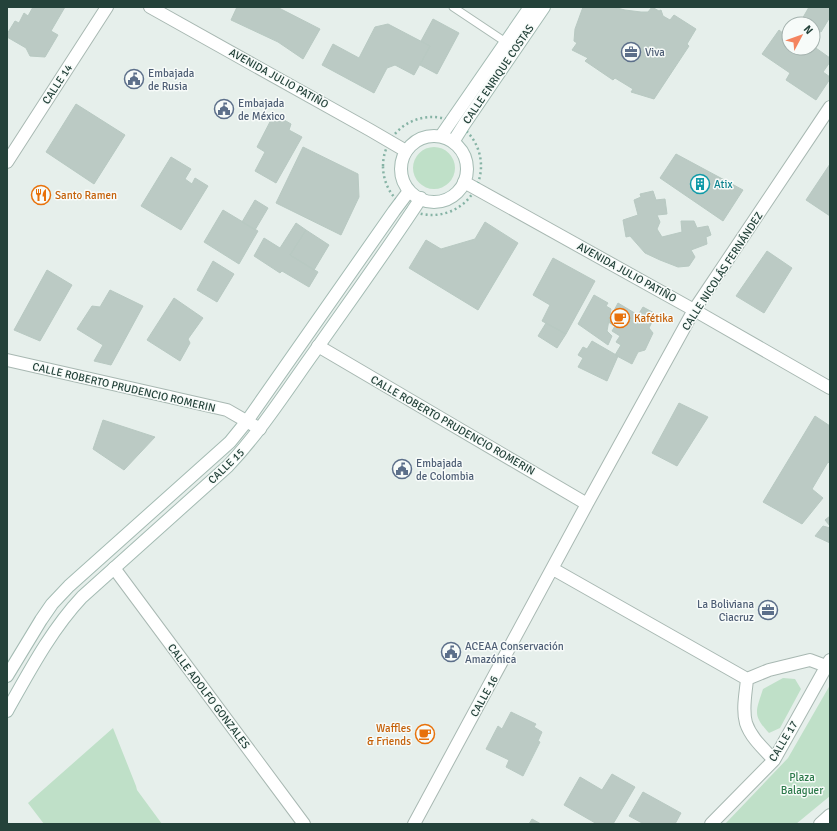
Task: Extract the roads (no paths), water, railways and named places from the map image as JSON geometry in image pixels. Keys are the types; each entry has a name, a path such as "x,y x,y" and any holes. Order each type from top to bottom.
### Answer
{"street":[{"name":"CALLE 14","path":"7,162 107,7"},
{"name":"AVENIDA JULIO PATIÑO","path":"150,7 390,141 406,152"},
{"name":"CALLE ENRIQUE COSTAS","path":"511,46 530,7"},
{"name":"CALLE ENRIQUE COSTAS","path":"441,136 457,124 511,46 544,7"},
{"name":"CALLE NICOLÁS FERNÁNDEZ","path":"587,504 694,310 830,107"},
{"name":"CALLE ENRIQUE COSTAS","path":"453,142 457,124"},
{"path":"432,136 441,136 453,142 460,149 466,166 464,182 458,191 441,201 432,202 420,198 409,191 403,180 401,170 402,161 412,144 422,138 432,136"},
{"name":"AVENIDA JULIO PATIÑO","path":"464,182 694,310 830,388"},
{"name":"CALLE 15","path":"7,676 52,604 69,586 230,442 247,421 409,191"},
{"name":"CALLE 15","path":"7,711 56,629 69,611 82,597 228,466 260,429 420,198"},
{"name":"CALLE ROBERTO PRUDENCIO ROMERIN","path":"318,346 587,504"},
{"name":"CALLE ROBERTO PRUDENCIO ROMERIN","path":"7,360 227,410 260,429"},
{"name":"CALLE 16","path":"416,823 587,504"},
{"name":"CALLE ADOLFO GONZALES","path":"104,556 304,824"},
{"path":"553,569 747,679"},
{"path":"747,679 769,670 810,660 828,663"},
{"name":"CALLE 17","path":"711,824 774,760 828,663"},
{"path":"747,679 744,706 746,722 757,742 774,760"},
{"path":"820,824 830,815"}],"lane":[{"path":"453,7 511,46"}],"place":[{"name":"Viva","path":"631,52"},
{"name":"Embajada de Rusia","path":"134,79"},
{"name":"Embajada de México","path":"224,109"},
{"name":"Atix","path":"700,184"},
{"name":"Santo Ramen","path":"41,195"},
{"name":"Kafétika","path":"620,318"},
{"name":"Embajada de Colombia","path":"402,469"},
{"name":"La Boliviana Ciacruz","path":"768,610"},
{"name":"ACEAA Conservación Amazónica","path":"451,652"},
{"name":"Waffles & Friends","path":"425,734"}],"park label":[{"name":"Plaza Balaguer","path":"802,783"}]}
